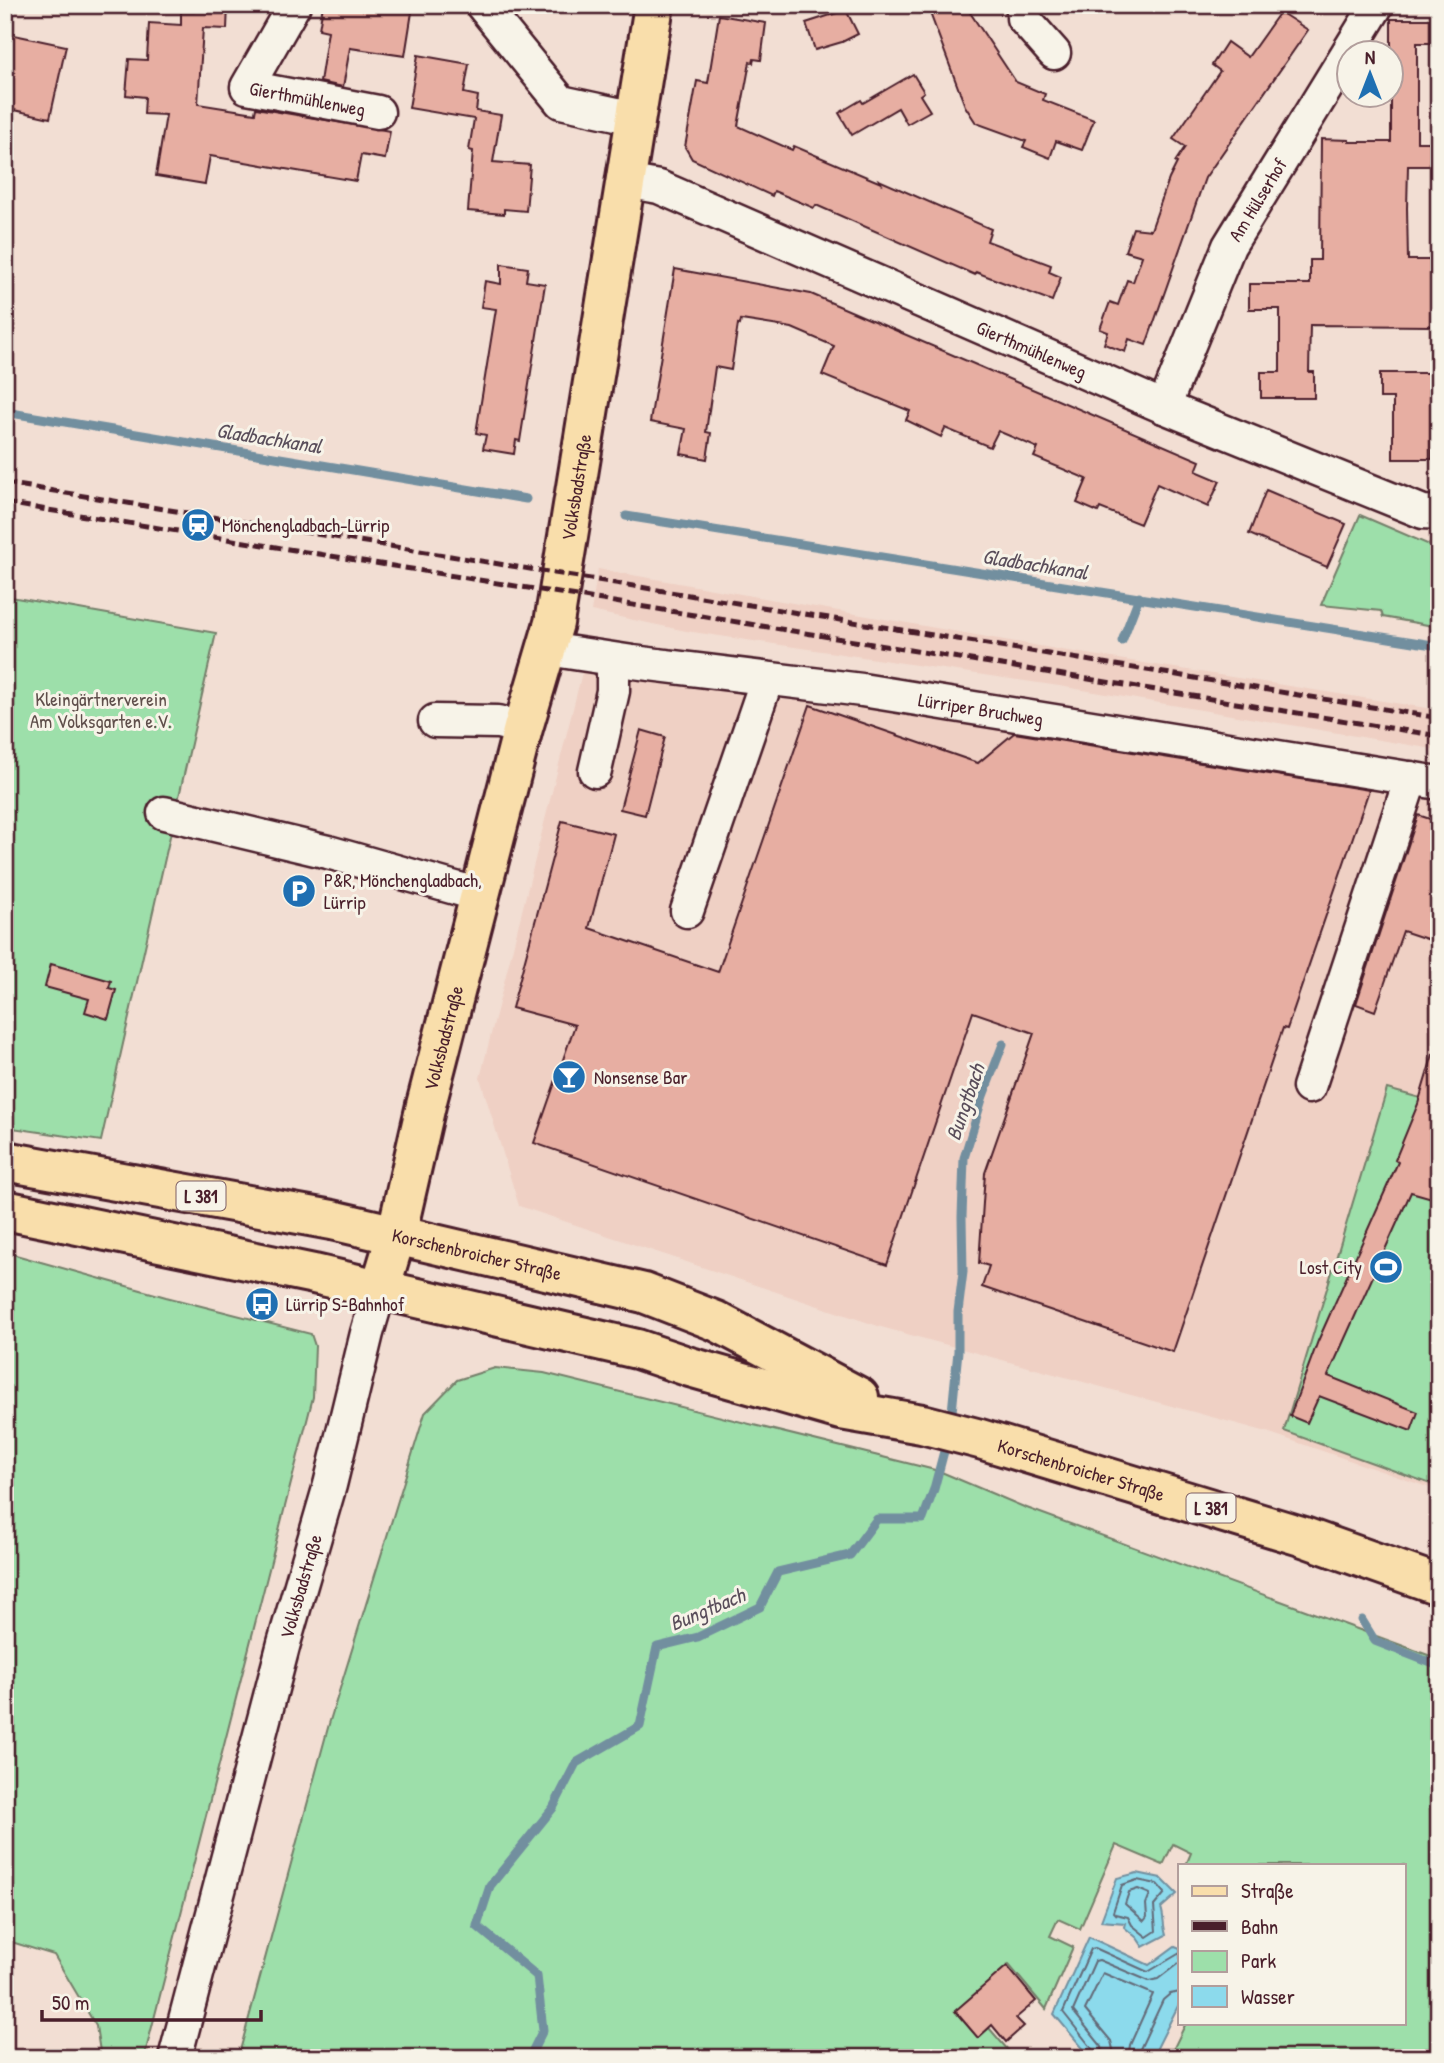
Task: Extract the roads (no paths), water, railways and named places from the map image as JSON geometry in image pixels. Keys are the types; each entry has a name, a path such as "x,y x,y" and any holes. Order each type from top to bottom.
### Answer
{"main road":[{"name":"Volksbadstraße","path":"380,1289 396,1236 426,1105 523,728 555,622 654,5"},
{"name":"Korschenbroicher Straße","path":"5,1161 332,1220 644,1293 716,1321 842,1390 922,1424"},
{"name":"Korschenbroicher Straße","path":"5,1210 380,1289 636,1349 841,1410 922,1424 980,1439 1301,1536 1439,1585"}],"street":[{"name":"Gierthmühlenweg","path":"294,5 247,87 379,112"},
{"path":"481,5 561,102 635,118"},
{"path":"1023,5 1023,18 1054,53"},
{"name":"Am Hülserhof","path":"1164,407 1229,246 1377,5"},
{"name":"Gierthmühlenweg","path":"625,181 659,187 1164,407 1423,512 1439,513"},
{"name":"Lürriper Bruchweg","path":"547,649 613,660 862,690 1425,781 1310,1087"},
{"path":"595,771 613,691 613,660"},
{"path":"687,911 767,678"},
{"path":"435,721 498,722 523,728"},
{"path":"164,813 401,872 480,895"},
{"name":"Volksbadstraße","path":"176,2058 284,1643 330,1485 366,1333 380,1289"}],"water":[{"path":"1137,1873 1161,1878 1177,1894 1161,1908 1166,1935 1143,1947 1124,1927 1125,1923 1101,1921 1117,1878"},
{"path":"1089,1937 1149,1965 1175,1946 1178,1947 1178,2006 1152,2058 1091,2058 1054,2014"}],"waterway":[{"name":"Gladbachkanal","path":"5,412 526,499"},
{"name":"Gladbachkanal","path":"626,516 1439,646"},
{"name":"Bungtbach","path":"1122,641 1139,597"},
{"name":"Bungtbach","path":"951,1422 963,1272 964,1158 1003,1044"},
{"name":"Bungtbach","path":"529,2058 543,2030 537,1976 477,1926 490,1886 553,1808 576,1763 640,1726 657,1647 698,1637 760,1607 778,1572 850,1555 877,1519 923,1519 947,1440"},
{"path":"1362,1620 1375,1641 1439,1666"}],"railway":[{"path":"5,483 1439,718"},
{"path":"5,503 1439,736"}],"place":[{"name":"Mönchengladbach-Lürrip","path":"198,525"},
{"name":"P&R, Mönchengladbach, Lürrip","path":"299,891"},
{"name":"Nonsense Bar","path":"569,1077"},
{"name":"Lost City","path":"1386,1267"},
{"name":"Lürrip S-Bahnhof","path":"262,1304"}],"park label":[{"name":"Kleingärtnerverein Am Volksgarten e.V.","path":"101,710"}]}
